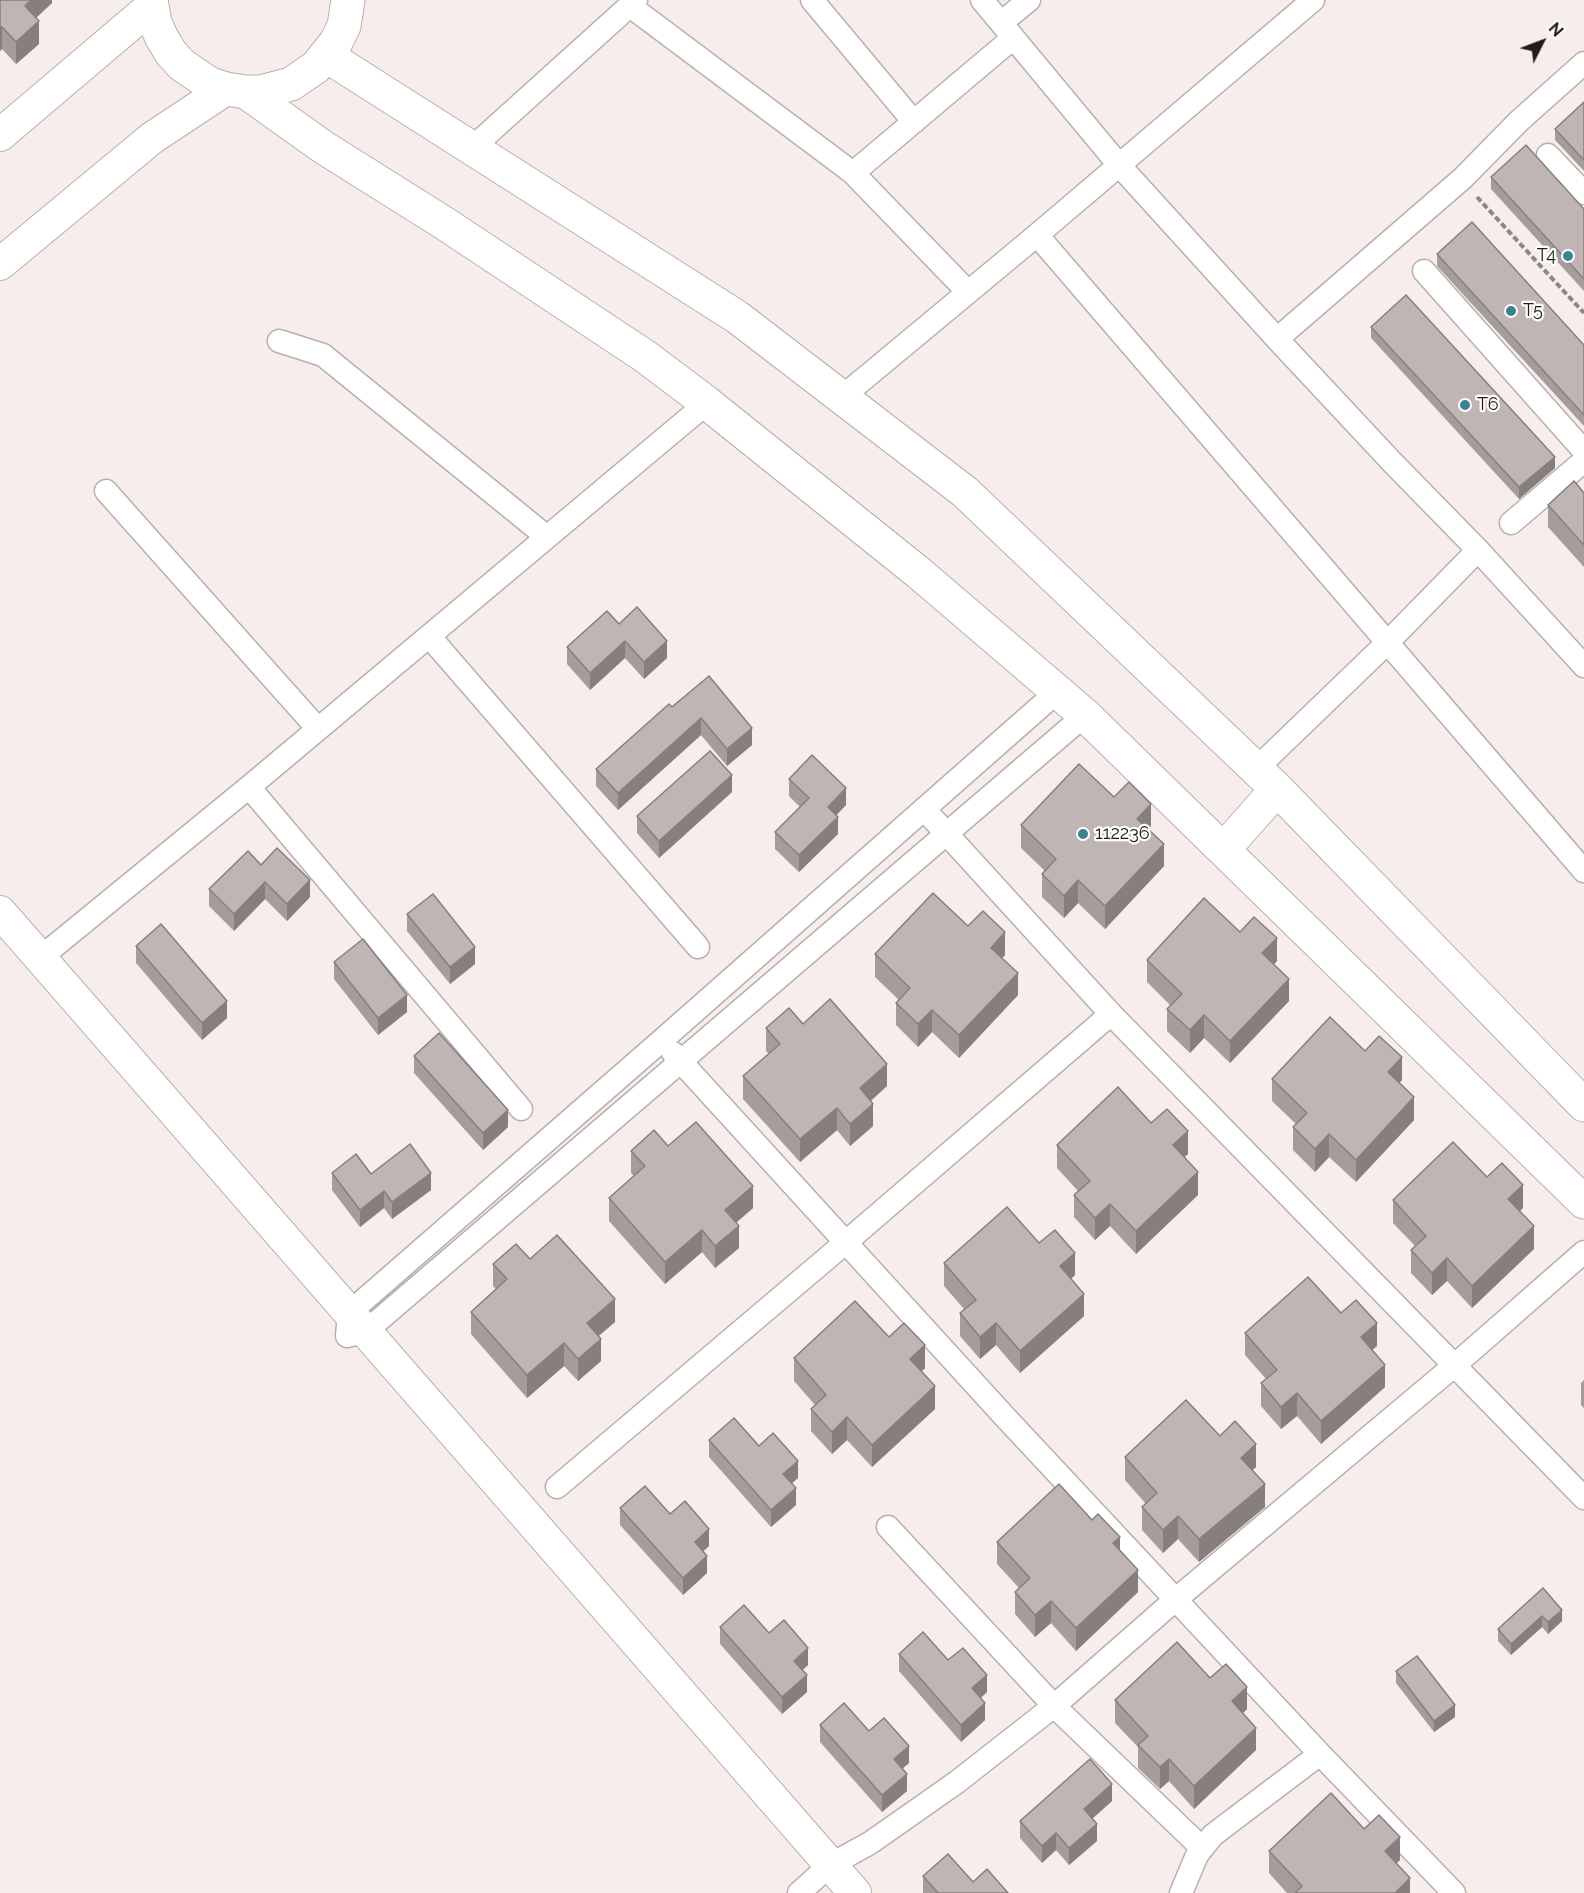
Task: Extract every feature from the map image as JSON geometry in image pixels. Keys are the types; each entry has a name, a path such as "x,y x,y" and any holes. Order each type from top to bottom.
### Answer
{"main road":[{"path":"236,91 261,92 291,84 316,67 327,56 344,26 348,0"},
{"path":"152,3 155,23 171,53 196,76 236,91 453,229 646,357 919,573 1085,715 1584,1202"},
{"path":"327,56 737,317 965,492 1267,779 1584,1106"},
{"path":"1224,849 1267,779"}],"street":[{"path":"812,0 914,122"},
{"path":"982,0 1119,165 1277,339 1478,550 1584,666"},
{"path":"853,173 914,122 1007,30 1029,0"},
{"path":"842,397 1037,235 1313,0"},
{"path":"0,135 152,3"},
{"path":"472,148 633,3 853,173 968,292"},
{"path":"1277,339 1463,178 1519,121 1584,63"},
{"path":"0,264 152,138 236,91"},
{"path":"1548,154 1584,193"},
{"path":"1037,235 1584,871"},
{"path":"1424,271 1584,451"},
{"path":"279,341 323,355 547,537"},
{"path":"40,958 249,787 707,403"},
{"path":"1511,523 1584,461"},
{"path":"106,491 318,729"},
{"path":"1267,779 1388,642 1478,550"},
{"path":"429,636 698,947"},
{"path":"354,1327 661,1041 1058,691"},
{"path":"354,1327 681,1063 1085,715"},
{"path":"249,787 522,1109"},
{"path":"924,809 1111,1014 1584,1498"},
{"path":"0,912 354,1327 820,1882 855,1893"},
{"path":"0,940 354,1327"},
{"path":"557,1487 1111,1014"},
{"path":"661,1041 1175,1600 1454,1893"},
{"path":"820,1882 870,1843 938,1796 1054,1706 1175,1600 1455,1365 1584,1252"},
{"path":"888,1527 1054,1706 1202,1848"},
{"path":"1181,1893 1197,1855 1213,1835 1320,1754"}],"path":[{"path":"1477,197 1584,313"}],"building":[{"path":"0,0 31,0 25,6 39,21 16,42 2,27 0,28"},
{"path":"1584,102 1584,160 1555,129"},
{"name":"T4","path":"1526,145 1584,209 1584,279 1491,177"},
{"name":"T5","path":"1472,222 1584,345 1584,415 1437,254"},
{"name":"T6","path":"1406,295 1555,457 1519,487 1371,327"},
{"path":"1574,481 1584,493 1584,545 1548,505"},
{"path":"637,607 667,641 644,662 625,641 590,673 567,647 607,611 619,624"},
{"path":"709,676 752,728 727,749 701,718 618,793 596,769 669,704 672,707"},
{"path":"710,751 732,775 659,841 637,816"},
{"path":"812,755 846,788 828,807 838,817 799,855 775,832 809,798 789,779"},
{"path":"1079,764 1114,797 1129,782 1151,804 1137,819 1164,844 1105,906 1078,880 1064,896 1042,874 1056,859 1021,825"},
{"path":"277,848 310,880 287,904 265,882 234,914 209,889 248,851 261,865"},
{"path":"933,893 968,926 983,911 1005,932 991,948 1018,973 959,1035 932,1010 918,1024 896,1003 910,988 875,954"},
{"path":"433,894 475,947 450,967 407,914"},
{"path":"1204,898 1240,932 1254,917 1277,938 1262,953 1289,979 1230,1041 1204,1015 1190,1030 1167,1009 1182,994 1147,960"},
{"path":"161,924 227,1001 202,1023 136,946"},
{"path":"363,939 407,995 378,1018 334,962"},
{"path":"830,999 887,1064 860,1088 873,1104 850,1124 837,1108 800,1139 743,1076 780,1044 766,1028 789,1008 803,1024"},
{"path":"1330,1017 1365,1051 1379,1036 1402,1057 1388,1072 1414,1097 1356,1160 1329,1134 1315,1149 1293,1127 1307,1113 1272,1079"},
{"path":"439,1033 508,1110 483,1133 414,1056"},
{"path":"1118,1087 1151,1123 1167,1109 1188,1131 1173,1145 1198,1172 1136,1231 1110,1204 1095,1218 1074,1195 1090,1181 1057,1145"},
{"path":"696,1122 753,1186 725,1210 739,1226 715,1246 702,1230 665,1262 609,1198 645,1166 631,1151 654,1130 668,1146"},
{"path":"1453,1142 1487,1177 1502,1163 1523,1185 1508,1199 1534,1226 1472,1286 1447,1258 1432,1273 1411,1250 1426,1236 1393,1200"},
{"path":"410,1144 431,1173 392,1202 384,1191 360,1210 332,1173 356,1154 371,1174"},
{"path":"1007,1207 1039,1243 1055,1230 1075,1253 1060,1266 1084,1294 1020,1351 996,1323 980,1337 960,1313 976,1300 944,1263"},
{"path":"557,1235 615,1299 587,1323 601,1339 578,1359 564,1343 527,1375 471,1312 507,1279 493,1264 516,1244 530,1259"},
{"path":"1308,1277 1341,1313 1356,1300 1377,1323 1361,1337 1385,1365 1321,1421 1297,1393 1281,1407 1261,1383 1277,1370 1245,1333"},
{"path":"855,1301 889,1337 904,1323 925,1345 910,1359 935,1386 872,1445 847,1417 832,1432 811,1409 826,1395 794,1358"},
{"path":"1186,1400 1220,1436 1235,1421 1256,1444 1241,1458 1265,1484 1199,1539 1178,1516 1163,1530 1142,1507 1157,1493 1125,1457"},
{"path":"734,1418 759,1446 773,1433 798,1461 783,1474 796,1488 771,1510 709,1440"},
{"path":"1059,1484 1092,1520 1098,1514 1120,1537 1113,1543 1138,1570 1076,1628 1051,1601 1035,1615 1015,1592 1030,1578 997,1542"},
{"path":"645,1486 670,1514 685,1501 709,1529 695,1542 707,1556 683,1578 620,1508"},
{"path":"1543,1588 1562,1610 1548,1622 1542,1616 1511,1644 1498,1629"},
{"path":"744,1605 769,1633 784,1620 808,1648 794,1661 807,1675 782,1697 720,1627"},
{"path":"923,1632 948,1660 963,1648 987,1675 972,1688 985,1703 961,1725 899,1654"},
{"path":"1177,1642 1210,1678 1226,1664 1247,1687 1232,1701 1256,1728 1194,1786 1169,1759 1160,1767 1138,1745 1148,1736 1115,1700"},
{"path":"1417,1656 1455,1705 1434,1721 1396,1671"},
{"path":"844,1703 869,1731 884,1718 909,1746 894,1759 907,1774 882,1795 820,1725"},
{"path":"1090,1759 1112,1784 1084,1809 1097,1824 1069,1848 1056,1833 1042,1846 1020,1821"},
{"path":"1331,1793 1364,1829 1379,1815 1400,1837 1385,1851 1410,1878 1395,1893 1295,1893 1302,1886 1269,1851"},
{"path":"948,1854 973,1882 987,1869 1008,1893 938,1893 923,1876"}],"place":[{"name":"T4","path":"1568,256"},
{"name":"T5","path":"1511,311"},
{"name":"T6","path":"1465,405"},
{"name":"112236","path":"1083,834"}]}
